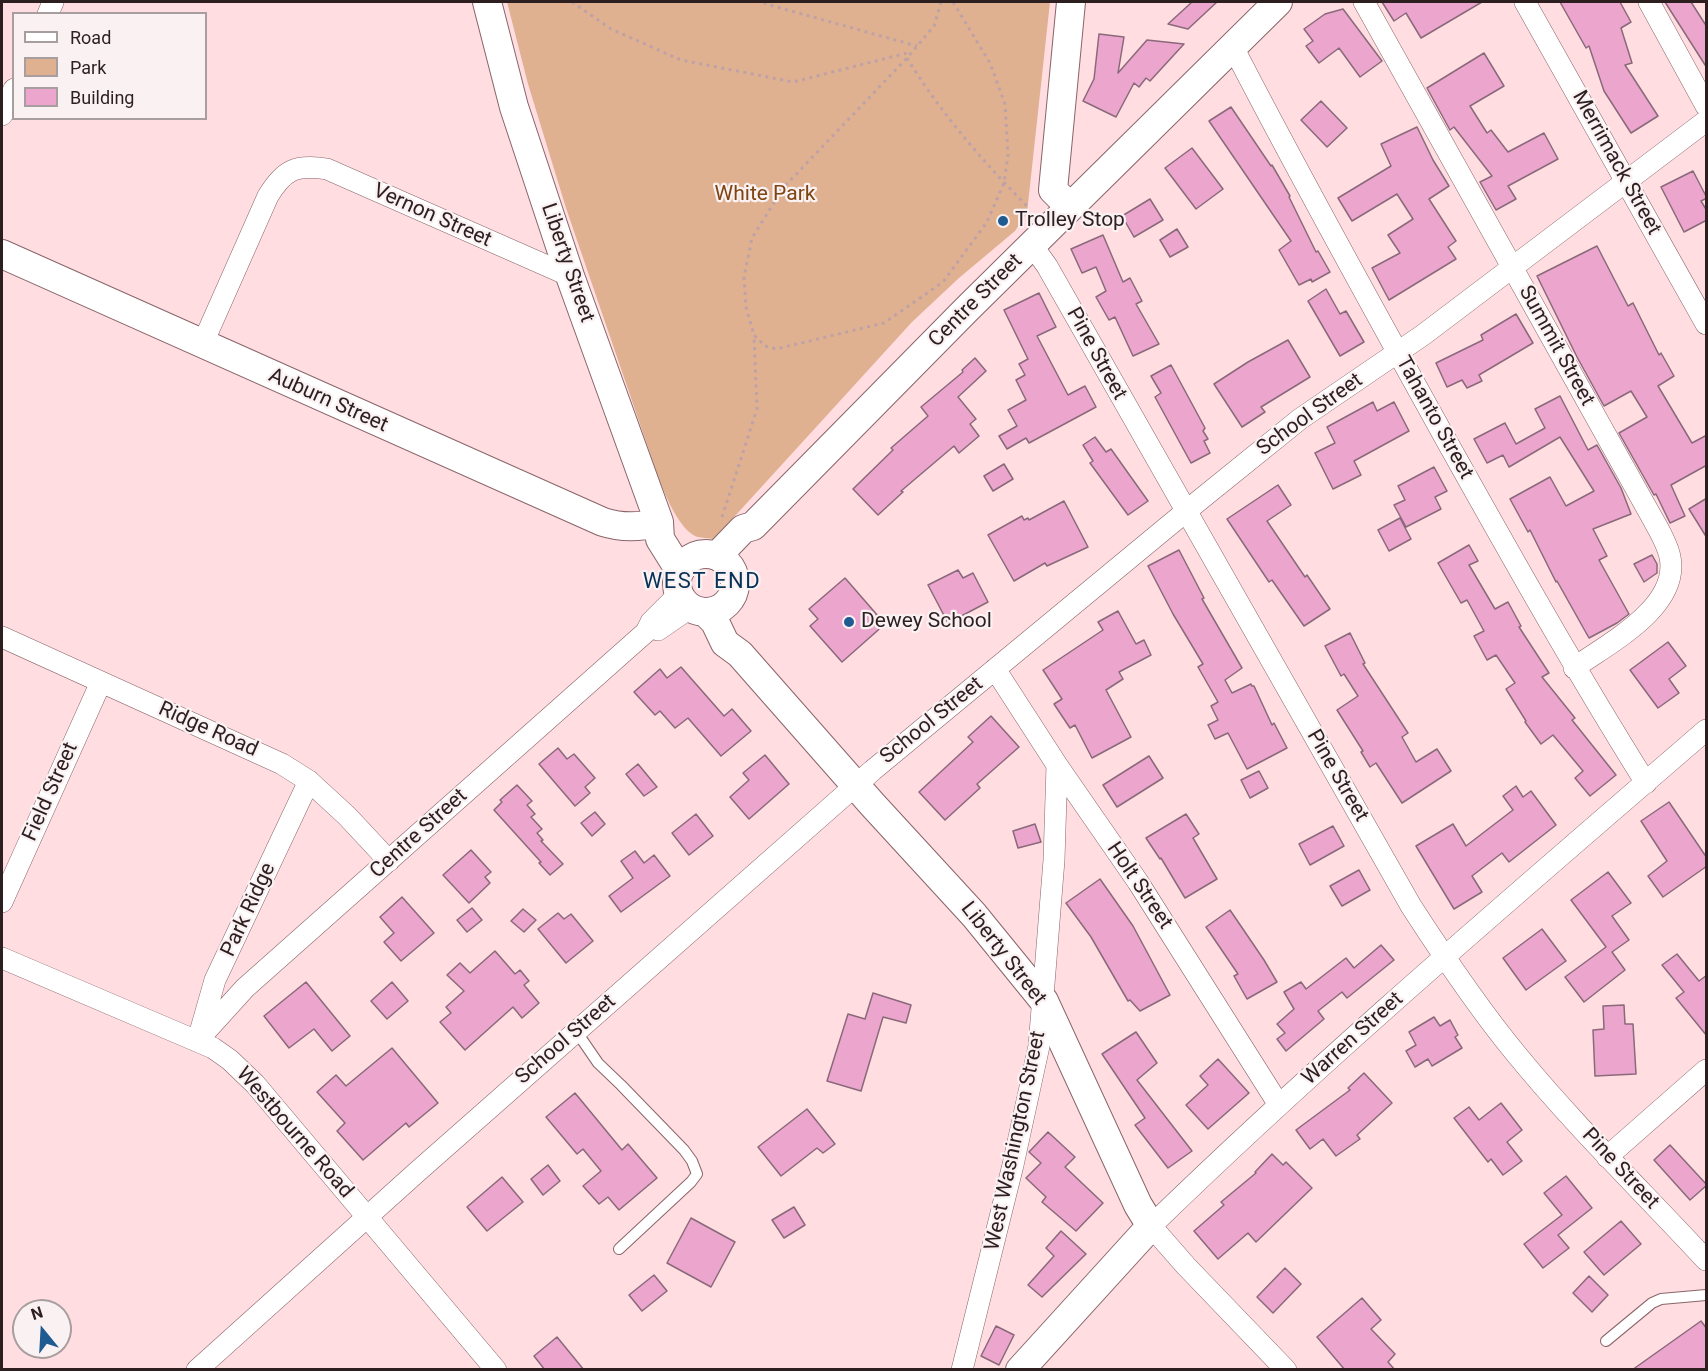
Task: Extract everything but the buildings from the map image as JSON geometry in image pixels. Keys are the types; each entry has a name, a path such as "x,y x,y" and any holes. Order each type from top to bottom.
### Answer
{"street":[{"path":"1070,207 1053,190 1071,2"},
{"name":"Centre Street","path":"197,1041 245,988 646,632 659,630 704,584 743,529 753,526 967,309 1278,2"},
{"name":"Summit Street","path":"1364,2 1650,514 1670,557 1670,579 1663,597 1639,621 1575,668"},
{"name":"Merrimack Street","path":"1525,2 1707,324"},
{"path":"1649,2 1707,106"},
{"name":"Liberty Street","path":"483,4 514,108 570,276 659,522 660,539 704,584 730,617 740,637 740,654 855,785 974,915 1044,1001 1138,1205 1151,1226 1186,1266 1286,1370"},
{"name":"Tahanto Street","path":"1233,47 1293,163 1397,352 1575,668 1646,783"},
{"path":"2,115 12,93"},
{"name":"School Street","path":"198,1370 293,1282 855,785 995,669 1300,419 1513,269 1707,121"},
{"name":"Vernon Street","path":"202,345 268,196 277,182 292,169 305,167 327,169 570,276"},
{"name":"Pine Street","path":"1032,245 1047,266 1411,906 1444,957 1478,1006 1518,1056 1607,1157 1707,1260"},
{"name":"Auburn Street","path":"2,254 603,522 626,527 659,522"},
{"name":"Ridge Road","path":"2,637 282,764 309,781 347,816 389,861"},
{"name":"Holt Street","path":"995,669 1057,765 1138,882 1279,1105"},
{"name":"Field Street","path":"2,902 101,682"},
{"name":"Warren Street","path":"1020,1370 1151,1226 1279,1105 1444,957 1707,730"},
{"name":"West Washington Street","path":"962,1370 1016,1154 1039,1046 1054,860 1057,765"},
{"name":"Park Ridge","path":"197,1041 215,980 309,781"},
{"name":"Westbourne Road","path":"2,958 213,1048 230,1060 255,1084 496,1370"},
{"path":"1607,1157 1707,1070"}],"lane":[{"path":"576,1031 598,1063 684,1150 697,1174 619,1249"},
{"path":"1606,1341 1652,1303 1661,1299 1707,1295"}],"path":[{"path":"572,2 611,29 681,60 793,82 913,51"},
{"path":"764,2 917,46"},
{"path":"721,522 757,409 754,335 743,286 752,238 783,188 907,58 934,26 941,2"},
{"path":"754,335 765,346 776,349 884,322 943,282 987,222 1004,183 1008,155 1005,104 990,63 952,2"},
{"path":"907,58 926,89 1004,183 1028,207"}],"green space":[{"name":"White Park","path":"507,2 1050,2 1027,213 1015,231 959,278 912,322 714,539 695,536 688,531 670,505 658,476 566,208 528,84"}],"place":[{"name":"Trolley Stop","path":"1003,221"},
{"name":"Dewey School","path":"849,622"}],"district":[{"name":"WEST END","path":"702,582"}]}
